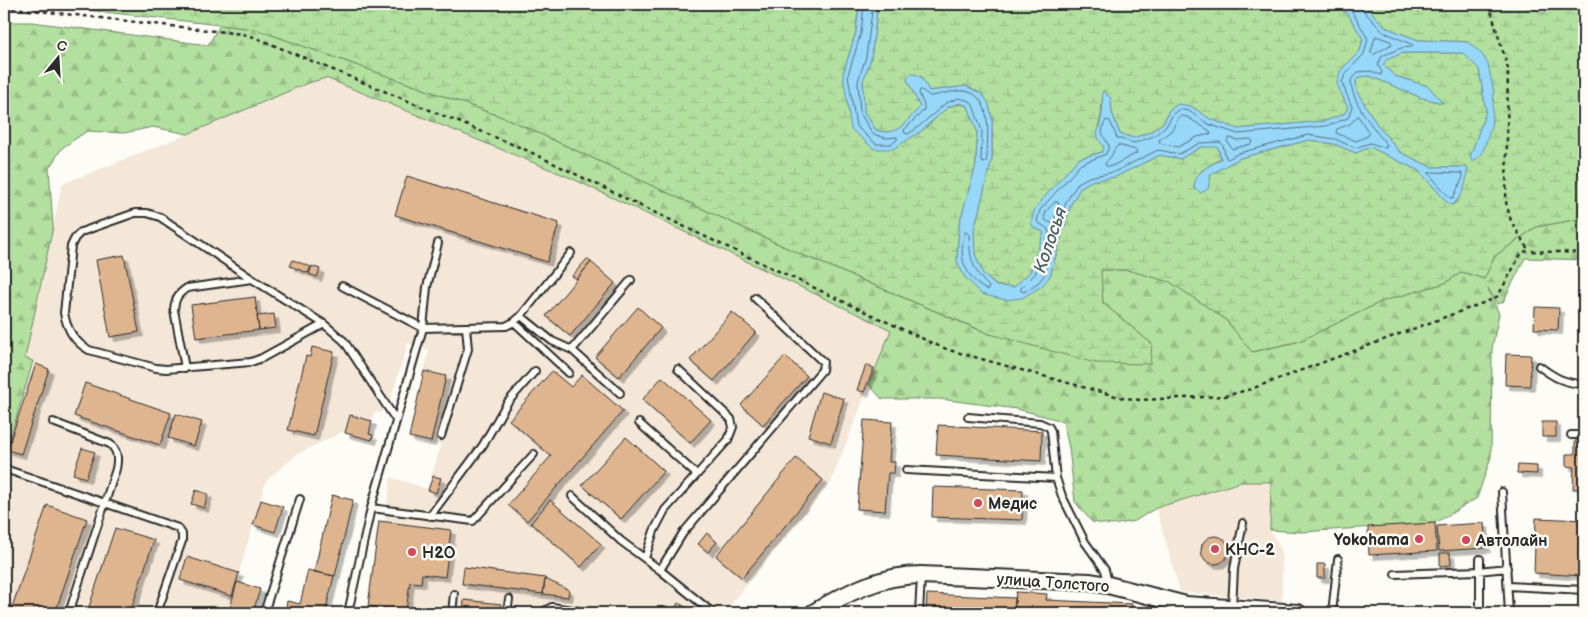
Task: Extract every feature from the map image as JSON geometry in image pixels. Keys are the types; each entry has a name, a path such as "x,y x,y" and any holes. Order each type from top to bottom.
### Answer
{"street":[{"name":"улица Толстого","path":"813,613 849,594 886,578 921,575 1108,585 1186,609 1232,609 1298,613"}],"lane":[{"path":"324,324 262,358 251,362 185,368 156,368 89,350 81,346 71,335 64,313 71,246 81,232 135,213 160,216 252,279 324,324 344,341 396,420"},
{"path":"348,613 371,508 423,328 427,287 438,243"},
{"path":"342,286 423,328 506,326 521,316 571,253"},
{"path":"185,368 174,310 174,300 180,292 188,288 252,279"},
{"path":"572,350 631,280"},
{"path":"660,570 683,533 822,370 823,362 755,298"},
{"path":"521,316 552,340 572,350 620,393"},
{"path":"514,322 569,373"},
{"path":"441,436 468,349 466,327"},
{"path":"1539,366 1554,378 1563,382 1584,385"},
{"path":"644,558 654,531 665,510 728,440 733,427 731,419 678,369"},
{"path":"430,516 482,445 503,409 535,371"},
{"path":"968,417 1040,424 1049,427 1056,478 1062,496 1085,542 1105,570 1108,585"},
{"path":"53,422 110,444 117,454 118,461 69,613"},
{"path":"639,422 696,474"},
{"path":"1571,435 1584,435"},
{"path":"371,508 473,521 534,454"},
{"path":"8,470 178,528 182,534 182,541 157,613"},
{"path":"906,470 1056,478"},
{"path":"1502,492 1509,613"},
{"path":"572,496 621,541 713,613"},
{"path":"264,613 300,499"},
{"path":"1232,609 1234,569 1243,523"},
{"path":"1480,558 1480,613"},
{"path":"1332,613 1338,559"},
{"path":"1395,574 1507,568"},
{"path":"918,613 921,575"},
{"path":"1508,586 1584,590"},
{"path":"452,613 454,594"},
{"path":"507,613 508,599"},
{"path":"541,613 552,607 588,613"}],"path":[{"path":"1489,4 1508,69 1506,202 1511,221 1529,250"},
{"path":"4,7 242,34 254,37 550,161 691,230 934,344 1119,397 1151,400 1226,396 1251,389 1492,300 1498,296 1522,252 1529,250 1584,253"}],"shaded area":[{"path":"326,78 571,178 891,330 830,484 726,610 728,613 356,613 358,605 368,606 379,521 385,521 391,477 428,489 441,445 409,437 429,350 408,343 391,398 381,413 374,412 369,434 373,435 372,440 342,432 296,455 266,481 227,613 4,613 4,459 6,452 4,451 33,362 25,359 62,184 188,134 308,83"},
{"path":"1271,481 1270,530 1282,551 1282,601 1180,592 1156,508 1241,482"}],"green space":[{"path":"33,4 859,4 856,32 843,74 874,149 919,132 953,105 968,106 977,131 976,165 959,225 957,261 1006,300 1050,276 1071,204 1081,187 1091,181 1115,177 1160,155 1180,159 1201,147 1218,146 1221,158 1201,171 1208,189 1211,174 1240,158 1309,140 1334,144 1356,153 1370,147 1419,171 1452,205 1457,202 1467,167 1431,167 1400,152 1378,126 1357,92 1356,81 1359,77 1370,76 1422,98 1442,103 1428,86 1395,76 1383,65 1385,60 1403,53 1463,53 1479,69 1486,112 1470,157 1494,93 1468,42 1418,40 1385,27 1364,4 1519,4 1543,13 1561,4 1584,4 1584,218 1536,227 1495,256 1484,279 1462,272 1445,283 1383,301 1300,341 1252,352 1225,319 1170,282 1127,270 1101,270 1103,303 1152,344 1150,364 1095,363 990,334 798,253 508,119 255,29"},
{"path":"878,4 1339,4 1363,39 1360,51 1340,71 1348,108 1344,114 1325,121 1238,129 1210,119 1191,106 1169,110 1164,122 1152,131 1134,138 1120,134 1112,113 1111,99 1103,91 1101,116 1097,131 1105,147 1102,152 1078,159 1034,228 1044,232 1030,272 1014,287 997,286 983,274 975,254 974,230 992,159 992,118 988,102 982,94 966,86 929,91 921,76 907,79 920,107 906,123 896,130 884,132 876,130 864,112 863,81 871,58"},
{"path":"4,22 32,22 208,45 220,25 255,29 508,119 798,253 989,334 1152,344 1103,303 1100,270 1127,270 1170,281 1225,319 1253,352 1300,341 1383,301 1445,283 1462,272 1484,279 1495,256 1536,227 1584,218 1584,260 1525,258 1503,302 1497,304 1488,288 1499,314 1492,348 1491,457 1477,498 1435,523 1302,532 1270,530 1271,482 1241,482 1156,508 1135,521 1112,525 1092,522 1075,502 1069,448 1063,421 1017,409 940,399 882,399 869,385 891,330 571,178 326,78 308,83 188,134 153,127 124,133 87,131 62,148 49,168 53,227 25,358 33,361 6,452 4,451"}],"water":[{"name":"Колосья","path":"859,4 878,4 871,58 863,81 864,112 876,130 884,132 896,130 920,107 907,79 910,74 920,77 929,91 966,86 982,94 988,102 992,118 992,159 974,230 975,254 983,274 996,286 1014,287 1030,272 1044,232 1034,228 1031,223 1035,208 1078,159 1102,152 1104,147 1098,138 1098,131 1102,114 1103,90 1111,99 1112,113 1120,134 1134,138 1152,131 1164,122 1169,110 1178,104 1191,106 1210,119 1238,129 1325,121 1344,114 1348,108 1337,84 1340,71 1360,51 1363,39 1339,4 1364,4 1385,27 1418,40 1468,42 1482,54 1488,64 1494,93 1491,128 1482,154 1473,162 1470,157 1486,111 1479,69 1463,53 1403,53 1386,60 1383,65 1395,76 1428,86 1443,103 1422,98 1370,76 1359,77 1356,81 1357,92 1378,126 1400,152 1431,167 1467,167 1467,178 1462,194 1451,205 1419,171 1370,147 1356,153 1334,144 1309,140 1240,158 1211,174 1208,189 1201,193 1194,188 1195,182 1203,170 1221,159 1218,147 1201,147 1180,159 1160,155 1115,177 1091,181 1081,187 1071,204 1050,276 1042,286 1022,298 1006,300 981,294 964,276 957,261 959,225 976,165 977,131 968,106 960,103 948,107 920,132 893,149 874,149 851,129 843,74 856,32"}],"building":[{"path":"407,176 559,223 547,262 395,215"},
{"path":"124,255 139,332 110,337 96,260"},
{"path":"587,259 591,262 577,279 572,276"},
{"path":"293,260 311,267 308,273 290,266"},
{"path":"591,262 615,283 570,336 546,316"},
{"path":"312,266 320,269 317,277 309,274"},
{"path":"255,297 259,330 196,338 191,305"},
{"path":"638,307 661,328 619,377 595,357"},
{"path":"1535,307 1559,308 1558,330 1534,329"},
{"path":"732,312 756,332 714,381 690,360"},
{"path":"274,314 276,328 259,330 257,316"},
{"path":"312,347 334,352 314,436 288,430 306,356 310,357"},
{"path":"1506,354 1531,355 1530,386 1505,385"},
{"path":"785,356 807,376 763,425 741,405"},
{"path":"36,364 49,369 21,454 7,450"},
{"path":"866,365 874,368 864,392 857,390"},
{"path":"424,371 446,376 431,442 409,437"},
{"path":"552,371 571,387 582,375 623,411 527,521 508,505 551,456 509,420"},
{"path":"662,377 711,420 690,443 642,400"},
{"path":"85,383 171,413 160,445 74,416"},
{"path":"821,392 844,399 831,443 808,436"},
{"path":"1582,400 1584,400 1584,429 1582,429"},
{"path":"176,414 202,422 194,446 168,438"},
{"path":"350,415 372,421 369,434 373,435 372,440 345,433"},
{"path":"864,420 892,422 889,462 895,462 894,473 888,473 885,511 857,509"},
{"path":"1542,422 1556,422 1556,437 1542,437"},
{"path":"938,425 1042,431 1041,461 936,455"},
{"path":"626,437 664,471 621,519 582,485"},
{"path":"1575,441 1584,441 1584,489 1573,489 1574,467 1566,466 1566,454 1575,454"},
{"path":"82,448 95,452 86,478 73,474"},
{"path":"796,458 823,480 742,578 716,556"},
{"path":"1518,465 1537,466 1537,474 1517,473"},
{"path":"433,476 441,478 436,493 428,490"},
{"name":"Медис","path":"933,487 1023,490 1022,520 932,517"},
{"path":"196,490 208,494 204,508 191,504"},
{"path":"332,495 353,500 335,576 314,572"},
{"path":"261,500 283,507 275,532 253,525"},
{"path":"550,500 601,544 581,567 531,523"},
{"path":"47,505 87,519 55,613 10,613"},
{"path":"1536,518 1584,520 1584,576 1534,573"},
{"name":"Н2О","path":"379,521 451,530 445,577 422,574 421,583 410,582 406,611 368,606"},
{"path":"1435,523 1437,551 1369,555 1368,527"},
{"path":"1484,523 1486,548 1439,551 1437,526"},
{"path":"115,528 154,540 130,613 87,613"},
{"path":"707,533 717,542 708,552 698,544"},
{"name":"КНС-2","path":"1215,536 1225,540 1229,550 1225,560 1215,564 1205,560 1201,550 1205,540"},
{"path":"1440,553 1450,553 1451,565 1440,566"},
{"path":"187,557 239,573 232,596 180,580"},
{"path":"1317,564 1325,564 1325,578 1317,578"},
{"path":"464,567 545,578 543,594 462,584"},
{"path":"308,570 334,576 325,613 285,613 287,601 300,604"},
{"path":"545,579 569,590 568,597 543,594"},
{"path":"237,582 260,589 253,613 229,612"},
{"path":"1016,592 1047,594 1046,600 1132,604 1131,613 1014,613"},
{"path":"927,594 1015,598 1014,613 926,613"},
{"path":"464,600 501,604 500,613 463,613"},
{"path":"678,603 694,611 693,613 673,613"}],"place":[{"name":"Медис","path":"978,503"},
{"name":"Yokohama","path":"1419,539"},
{"name":"Автолайн","path":"1466,540"},
{"name":"КНС-2","path":"1215,549"},
{"name":"Н2О","path":"412,552"}]}
